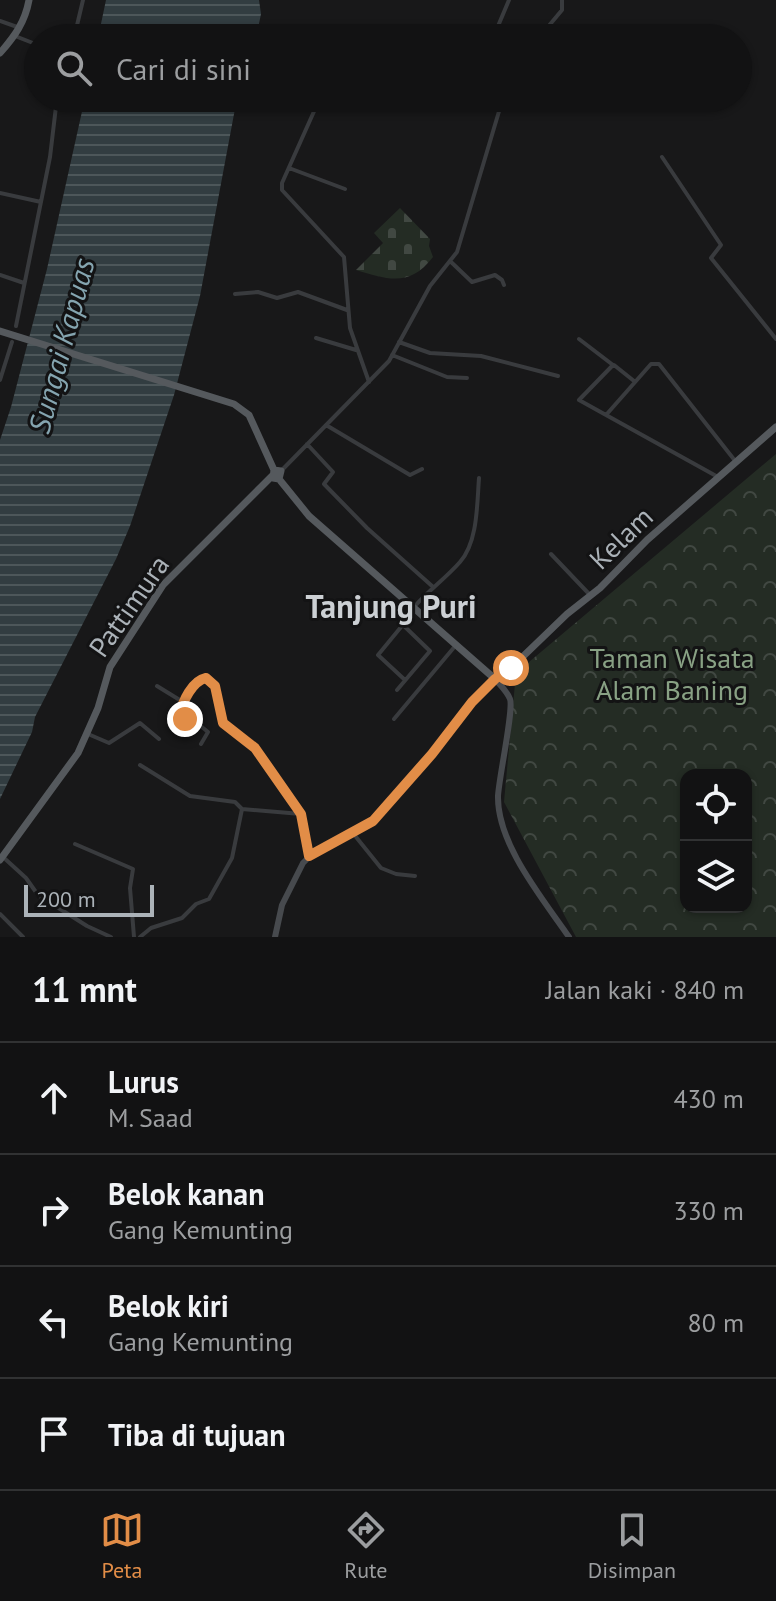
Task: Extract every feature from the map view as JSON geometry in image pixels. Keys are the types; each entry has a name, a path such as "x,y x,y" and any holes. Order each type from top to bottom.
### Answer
{"main road":[{"path":"0,53 20,28 29,0"},
{"path":"0,331 241,408 249,415 277,474 309,516 495,679"},
{"name":"Kelam","path":"495,679 511,668 647,540 776,427"},
{"name":"Pattimura","path":"1,859 69,767 88,734 110,667 163,585 277,474"}],"street":[{"path":"77,24 83,0"},
{"path":"499,24 509,0"},
{"path":"550,24 562,10 562,0"},
{"path":"0,21 20,28"},
{"path":"15,36 24,40"},
{"path":"16,326 56,112"},
{"path":"314,112 282,183 284,194 344,257 348,311 356,350 369,382"},
{"path":"277,474 392,355 433,281 460,248 498,112"},
{"path":"662,157 721,245 711,258 776,339"},
{"path":"289,168 345,189"},
{"path":"0,193 41,202"},
{"path":"450,261 472,282 495,275 504,285"},
{"path":"0,275 24,283"},
{"path":"235,294 254,291 277,298 298,292 348,311"},
{"path":"316,338 356,350"},
{"path":"579,339 634,381"},
{"path":"0,380 12,342"},
{"path":"399,342 430,353 481,356 558,376"},
{"path":"392,355 447,377 467,378"},
{"path":"606,415 654,362 659,364 736,462"},
{"path":"613,365 579,400 720,478"},
{"path":"326,425 410,475 422,469"},
{"path":"307,444 333,472 324,484 367,528 432,586"},
{"path":"405,680 378,655 432,586 465,554 473,531 479,478"},
{"path":"551,554 591,596"},
{"path":"397,690 430,651 403,625"},
{"path":"394,719 456,645"},
{"path":"201,744 209,734 197,723 181,716 183,702 202,678 212,681 223,723 255,748 301,814 309,856"},
{"path":"275,937 282,905 303,863 309,856 373,821 432,754 472,702 495,679 511,703 498,798 503,827 521,865 569,937"},
{"path":"157,686 183,702"},
{"path":"88,734 109,743 140,723 159,739"},
{"path":"140,765 191,797 235,802 242,809 301,814"},
{"path":"140,937 151,928 182,918 196,904 209,899 232,858 242,809"},
{"path":"352,832 381,868 396,874 415,876"},
{"path":"75,844 133,869 130,888 134,937"},
{"path":"1,859 26,878 38,895 87,926 111,937"},
{"path":"0,914 23,937"}],"green space":[{"path":"400,208 430,239 433,257 424,267 407,277 389,278 356,270 383,243 374,233"},
{"name":"Taman Wisata Alam Baning","path":"776,454 776,937 576,937 504,802 516,673"}],"water":[{"path":"106,0 259,0 261,14 259,24 101,24"},
{"name":"Sungai Kapuas","path":"82,112 234,112 200,296 174,395 130,526 35,717 32,732 0,799 0,440 47,269"}],"district":[{"name":"Tanjung Puri","path":"391,607"}],"route":[{"path":"185,719 180,714 183,702 199,680 206,678 212,681 223,723 255,748 301,814 309,856 373,821 432,754 472,702 511,668"}]}
